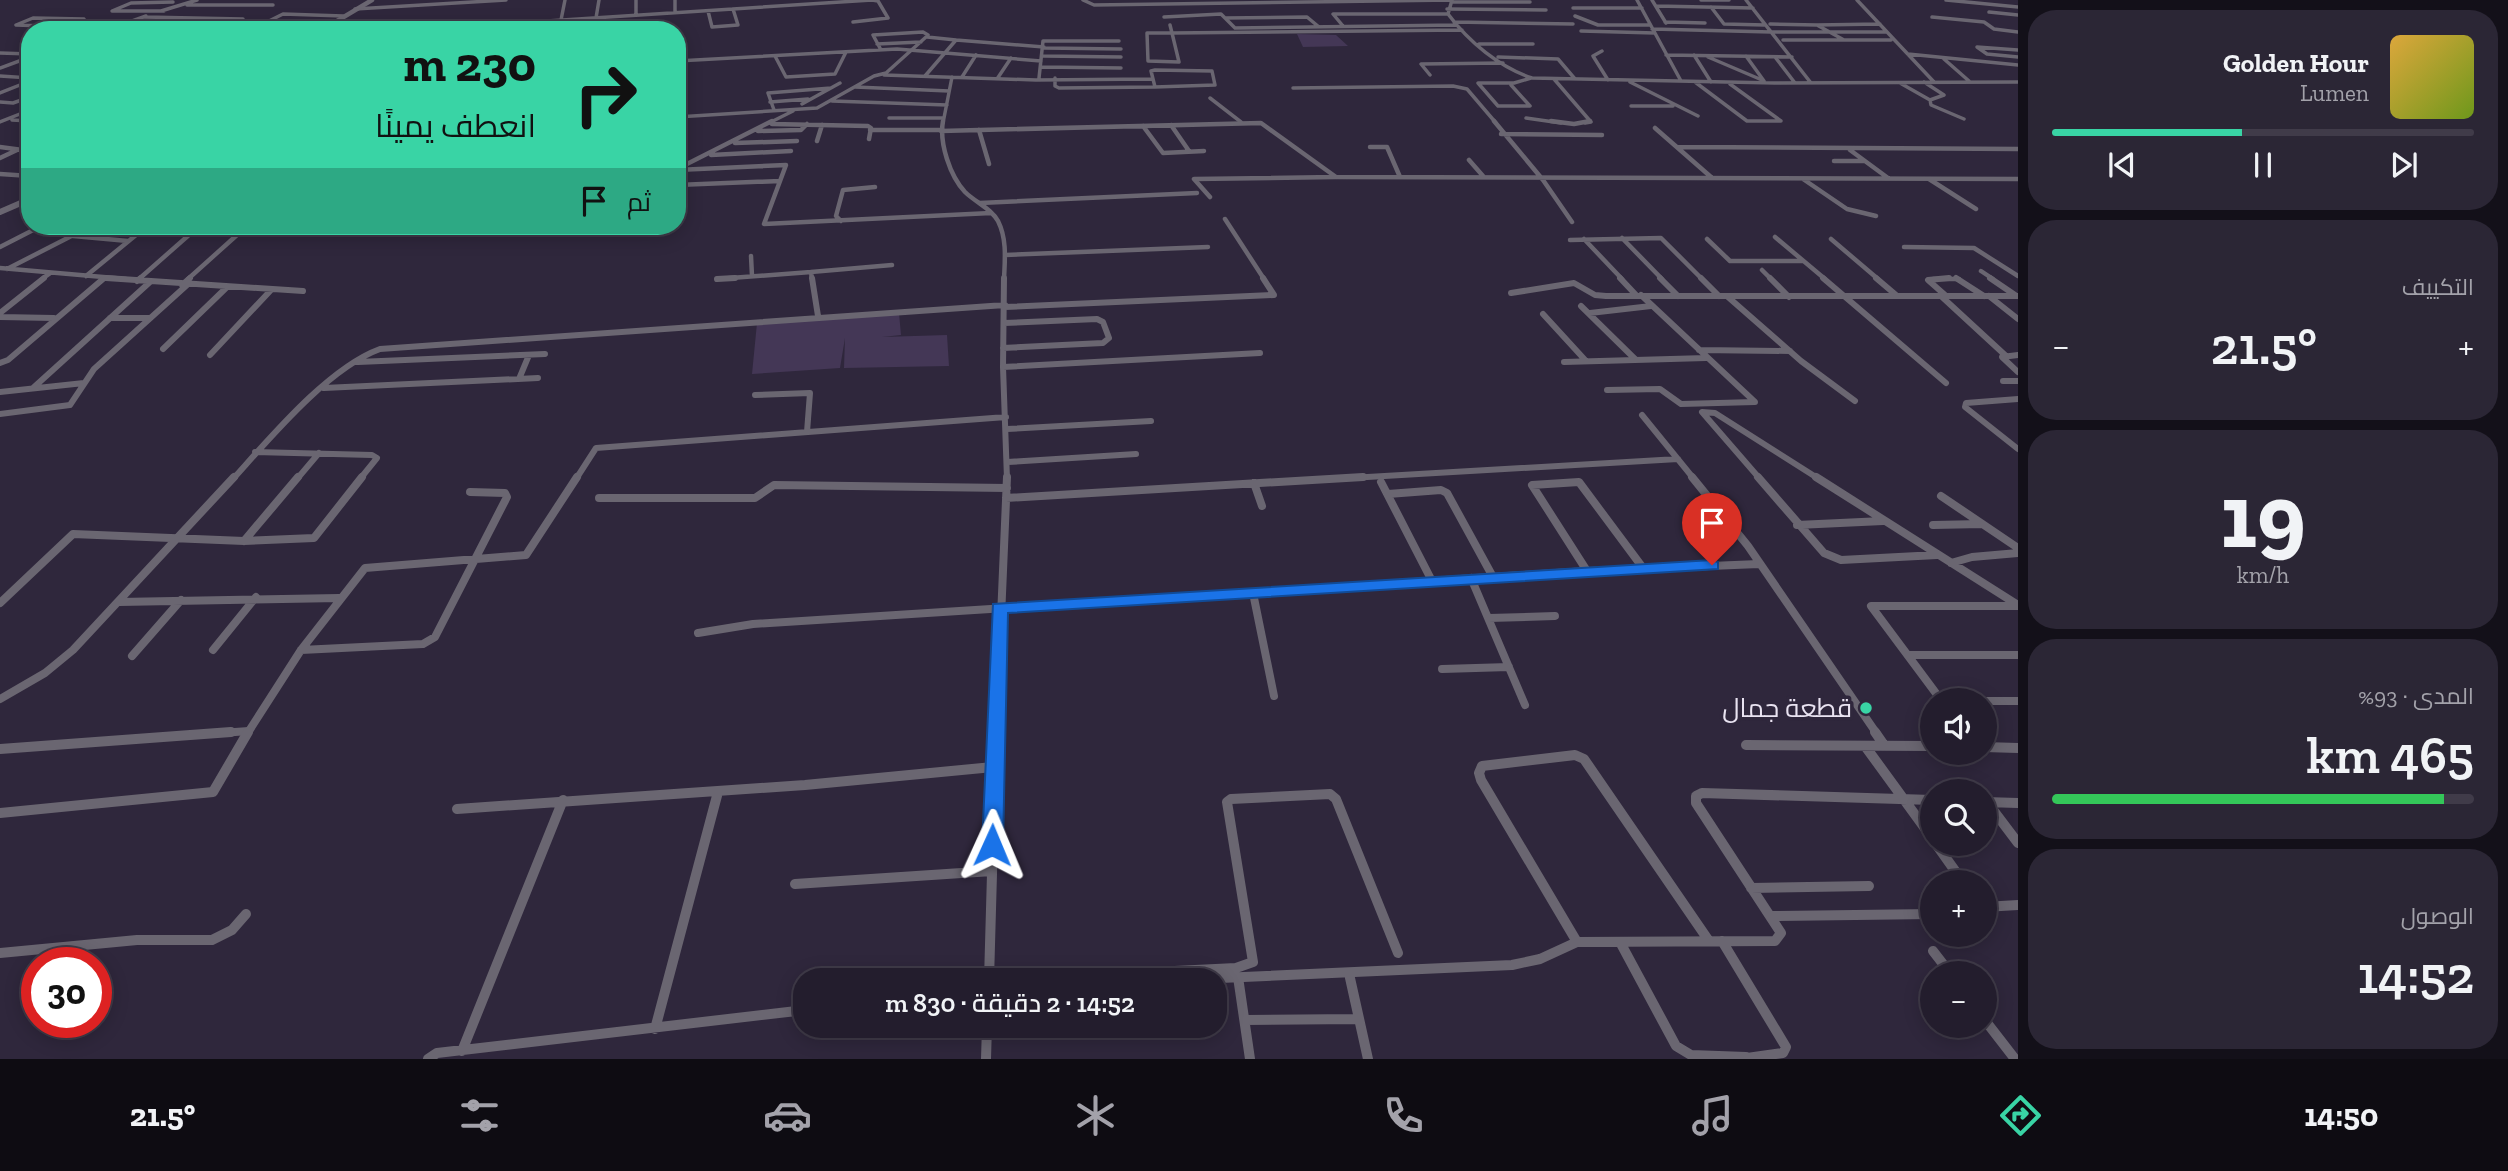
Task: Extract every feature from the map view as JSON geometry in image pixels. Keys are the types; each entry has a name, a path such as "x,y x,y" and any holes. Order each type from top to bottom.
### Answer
{"street":[{"path":"132,21 197,0"},
{"path":"336,21 372,0"},
{"path":"355,9 506,0"},
{"path":"561,20 565,0"},
{"path":"596,18 599,0"},
{"path":"636,0 636,15"},
{"path":"675,0 676,13"},
{"path":"717,0 717,10"},
{"path":"1083,0 1091,5 1142,2 1429,0 1476,7"},
{"path":"1370,0 1374,5"},
{"path":"1637,0 1681,81"},
{"path":"1652,0 1666,24 1705,23"},
{"path":"1701,0 1729,0"},
{"path":"1746,0 1768,24 1771,32 1811,83"},
{"path":"1857,0 1934,82"},
{"path":"1946,0 2018,6"},
{"path":"546,21 802,2 850,1 877,1 888,18 853,22"},
{"path":"1334,1 1340,9 1332,11 1336,13"},
{"path":"164,10 112,11 128,3 173,2"},
{"path":"1343,26 1332,15 1450,5 1530,2"},
{"path":"458,13 462,3"},
{"path":"1198,3 1203,15"},
{"path":"180,5 273,5"},
{"path":"1450,5 1546,10"},
{"path":"1450,5 1456,24 1467,35 1495,57 1530,78"},
{"path":"1989,12 2018,15 2005,5"},
{"path":"1656,6 1753,8"},
{"path":"1682,6 1693,23"},
{"path":"1711,7 1724,24 1880,24"},
{"path":"1573,8 1642,8"},
{"path":"708,10 714,28 737,25 733,9"},
{"path":"269,21 283,14 343,16"},
{"path":"1164,17 1219,14 1233,28 1573,23"},
{"path":"1616,15 1623,23 1652,28"},
{"path":"1575,16 1579,21 1591,24 1652,28 1887,32"},
{"path":"144,17 243,19"},
{"path":"1225,18 1307,17 1319,27"},
{"path":"1932,17 1986,23 1994,29 2018,32"},
{"path":"26,21 33,18 84,19 80,21"},
{"path":"1817,24 1844,40"},
{"path":"1170,25 1172,33 1179,62 1148,61 1147,33 1172,33 1462,30"},
{"path":"1581,31 1652,28"},
{"path":"881,50 873,35 917,32 926,37 956,40 1044,47 1121,49"},
{"path":"1384,36 1467,35"},
{"path":"686,116 817,108 881,75 914,50 926,37"},
{"path":"925,76 956,40"},
{"path":"1039,78 1043,41 1119,40 1123,79"},
{"path":"1783,40 1891,40"},
{"path":"877,44 921,42"},
{"path":"1479,44 1533,44"},
{"path":"2018,50 1977,47 1987,54 2018,57"},
{"path":"686,60 881,50 1011,58 1121,57"},
{"path":"1602,51 1593,56 1608,80"},
{"path":"775,55 786,77 835,74 846,52"},
{"path":"0,53 21,54"},
{"path":"1908,54 2018,65"},
{"path":"962,77 976,55"},
{"path":"1666,55 1792,57"},
{"path":"1694,55 1711,82"},
{"path":"1704,55 1775,83"},
{"path":"1746,56 1764,80"},
{"path":"1495,57 1558,59 1576,79"},
{"path":"1775,57 1796,83"},
{"path":"1942,57 1969,81"},
{"path":"998,79 1011,58"},
{"path":"0,68 21,59"},
{"path":"1430,75 1421,64 1504,63"},
{"path":"1041,67 1121,68"},
{"path":"1729,67 1738,83"},
{"path":"1182,70 1185,87"},
{"path":"1055,78 1055,86 1059,88 1155,88 1215,85 1212,71 1151,71 1155,88"},
{"path":"881,75 998,79 1152,79"},
{"path":"0,76 21,78"},
{"path":"0,82 15,77"},
{"path":"952,77 941,131 957,181 991,213 1003,233 1005,255 1003,367 1008,462 993,767 989,968"},
{"path":"1511,85 1530,106 1498,106 1478,83 1514,83 1530,78 1738,83 2018,82"},
{"path":"1526,118 1543,118 1560,124 1591,122 1554,79"},
{"path":"1626,80 1698,116"},
{"path":"1694,81 1747,121 1781,121 1728,82"},
{"path":"1900,82 1930,100 1936,108 1964,119"},
{"path":"1923,82 1944,95 1930,100"},
{"path":"0,93 21,83"},
{"path":"802,104 840,83"},
{"path":"1293,88 1460,86 1467,89 1572,222"},
{"path":"854,87 949,90"},
{"path":"774,110 768,93 831,88"},
{"path":"1210,97 1242,123"},
{"path":"770,102 812,99"},
{"path":"0,102 13,103 21,100"},
{"path":"830,101 947,105"},
{"path":"1631,106 1677,106"},
{"path":"686,165 797,108"},
{"path":"0,122 21,114"},
{"path":"885,130 890,115 943,118"},
{"path":"8,119 21,120"},
{"path":"769,124 868,125 869,139"},
{"path":"754,131 802,130 807,124"},
{"path":"870,130 1267,124 1336,177"},
{"path":"817,141 822,125"},
{"path":"1171,125 1189,151"},
{"path":"1143,126 1163,153 1204,151"},
{"path":"1655,128 1711,178"},
{"path":"896,138 898,130"},
{"path":"979,130 989,164"},
{"path":"1501,134 1602,135"},
{"path":"781,151 782,141"},
{"path":"732,143 797,141"},
{"path":"749,153 750,142"},
{"path":"1370,147 1387,147 1400,177"},
{"path":"1676,147 2018,149"},
{"path":"2,149 21,150"},
{"path":"1849,149 1889,179"},
{"path":"0,158 21,151"},
{"path":"705,156 791,151"},
{"path":"1469,160 1483,176"},
{"path":"1834,160 1865,161"},
{"path":"686,169 785,165 764,224 991,213"},
{"path":"0,174 21,175"},
{"path":"1210,197 1194,179 1483,176 2018,179"},
{"path":"1802,178 1847,209 1876,216"},
{"path":"1928,179 1976,209"},
{"path":"686,185 780,181"},
{"path":"841,221 836,216 843,190 874,187"},
{"path":"979,203 1197,193"},
{"path":"0,212 21,203"},
{"path":"0,699 58,664 180,538 301,404 365,355 380,349 671,330 818,316 1274,295 1225,219"},
{"path":"0,247 23,235"},
{"path":"86,276 136,235"},
{"path":"137,281 190,235"},
{"path":"0,414 69,406 103,360 236,235"},
{"path":"3,269 72,236 128,242"},
{"path":"1775,237 1946,383"},
{"path":"1622,238 1678,296"},
{"path":"1584,239 1638,295 1755,402 1681,404 1660,389 1607,390"},
{"path":"1570,240 1663,239 1719,296"},
{"path":"1707,239 1730,261 1804,261"},
{"path":"1831,239 1897,296"},
{"path":"1005,255 1208,247"},
{"path":"1904,247 1974,248 2018,276"},
{"path":"751,256 752,276"},
{"path":"717,279 892,265"},
{"path":"3,269 184,285 303,292"},
{"path":"1762,270 1789,297"},
{"path":"1981,271 2017,296"},
{"path":"811,272 818,316"},
{"path":"0,315 49,274"},
{"path":"2018,319 1955,277 1928,280 2005,355 2018,355"},
{"path":"0,363 8,360 104,278"},
{"path":"33,388 150,282"},
{"path":"1511,293 1570,283 1598,295 2017,296"},
{"path":"163,349 226,288"},
{"path":"210,355 271,290"},
{"path":"1727,296 1790,351 1855,401"},
{"path":"1581,306 1635,359"},
{"path":"1590,313 1651,306"},
{"path":"1543,314 1586,361"},
{"path":"0,315 54,318"},
{"path":"110,318 150,318"},
{"path":"1003,348 1103,343 1109,338 1103,322 1097,319 1004,323"},
{"path":"1698,351 1790,351"},
{"path":"1003,367 1260,353"},
{"path":"357,362 545,354"},
{"path":"519,379 529,355"},
{"path":"2005,355 2004,361 2018,372"},
{"path":"1564,362 1707,358"},
{"path":"323,388 538,378"},
{"path":"2003,381 2018,381"},
{"path":"0,392 84,383"},
{"path":"755,395 810,393 807,432"},
{"path":"2018,399 1979,400 1966,403 1965,407 2018,449"},
{"path":"1937,555 1832,558 1797,525 1703,417 1704,410 1715,413 2018,605"},
{"path":"1642,415 1748,546 1884,745"},
{"path":"0,813 213,792 301,650 361,571 371,566 526,555 591,450 596,448 1006,417"},
{"path":"1007,429 1152,421"},
{"path":"0,603 73,534 244,541 314,538 377,458 372,455 255,452"},
{"path":"244,541 319,453"},
{"path":"1008,462 1136,454"},
{"path":"1006,498 1678,458"},
{"path":"1381,482 1432,582"},
{"path":"1587,571 1532,485 1579,482 1643,568"},
{"path":"1254,483 1262,506"},
{"path":"599,498 754,498 766,487 774,485 1007,488"},
{"path":"1388,494 1441,490 1447,493 1493,577"},
{"path":"301,650 359,649 429,641 435,637 472,559 507,495 470,492"},
{"path":"1941,496 2018,551"},
{"path":"1797,525 1884,521"},
{"path":"1933,525 1983,524"},
{"path":"1951,563 1972,557 2018,551"},
{"path":"698,633 753,624 999,608 1587,571 1759,564"},
{"path":"1471,578 1525,705"},
{"path":"1253,593 1273,696"},
{"path":"119,602 256,597 339,598"},
{"path":"213,650 256,597"},
{"path":"132,656 181,600"},
{"path":"1932,688 1871,606 2018,605"},
{"path":"1489,618 1555,616"},
{"path":"1908,655 2018,655"},
{"path":"1442,669 1509,667"},
{"path":"1997,701 2018,701"},
{"path":"0,749 249,731"},
{"path":"1746,745 1920,746"},
{"path":"1865,746 1920,821"},
{"path":"1997,747 2018,748"},
{"path":"1577,942 1481,780 1479,773 1482,766 1575,755 1584,759 1709,941"},
{"path":"457,809 718,792 993,767"},
{"path":"655,1029 718,792"},
{"path":"1227,978 1512,965 1564,951 1577,942 1775,941 1781,933 1696,803 1696,796 1702,793 1920,800"},
{"path":"1227,968 1253,962 1227,802 1231,799 1330,794 1336,799 1398,953"},
{"path":"462,1051 563,800"},
{"path":"1997,802 2018,803"},
{"path":"1997,816 2018,843"},
{"path":"794,884 992,871"},
{"path":"1751,888 1869,886"},
{"path":"1997,906 2018,905"},
{"path":"0,953 137,940 212,940 223,937 236,928 246,914"},
{"path":"1770,916 1920,914"},
{"path":"1620,942 1676,1046 1691,1055 1746,1058 1783,1053 1786,1047 1722,941"},
{"path":"1933,951 1941,961"},
{"path":"1238,977 1250,1059"},
{"path":"1350,978 1368,1059"},
{"path":"428,1059 438,1053 793,1012"},
{"path":"1245,1020 1358,1019"},
{"path":"1997,1036 2015,1059"},
{"path":"986,1059 987,1038"}],"shaded area":[{"path":"1297,34 1336,35 1348,46 1303,47"},
{"path":"899,313 901,335 882,337 947,335 949,366 844,368 845,338 840,368 752,374 757,323"}],"place":[{"name":"قطعة جمال","path":"1866,708"}],"route":[{"path":"992,845 999,608 1712,565"}]}
